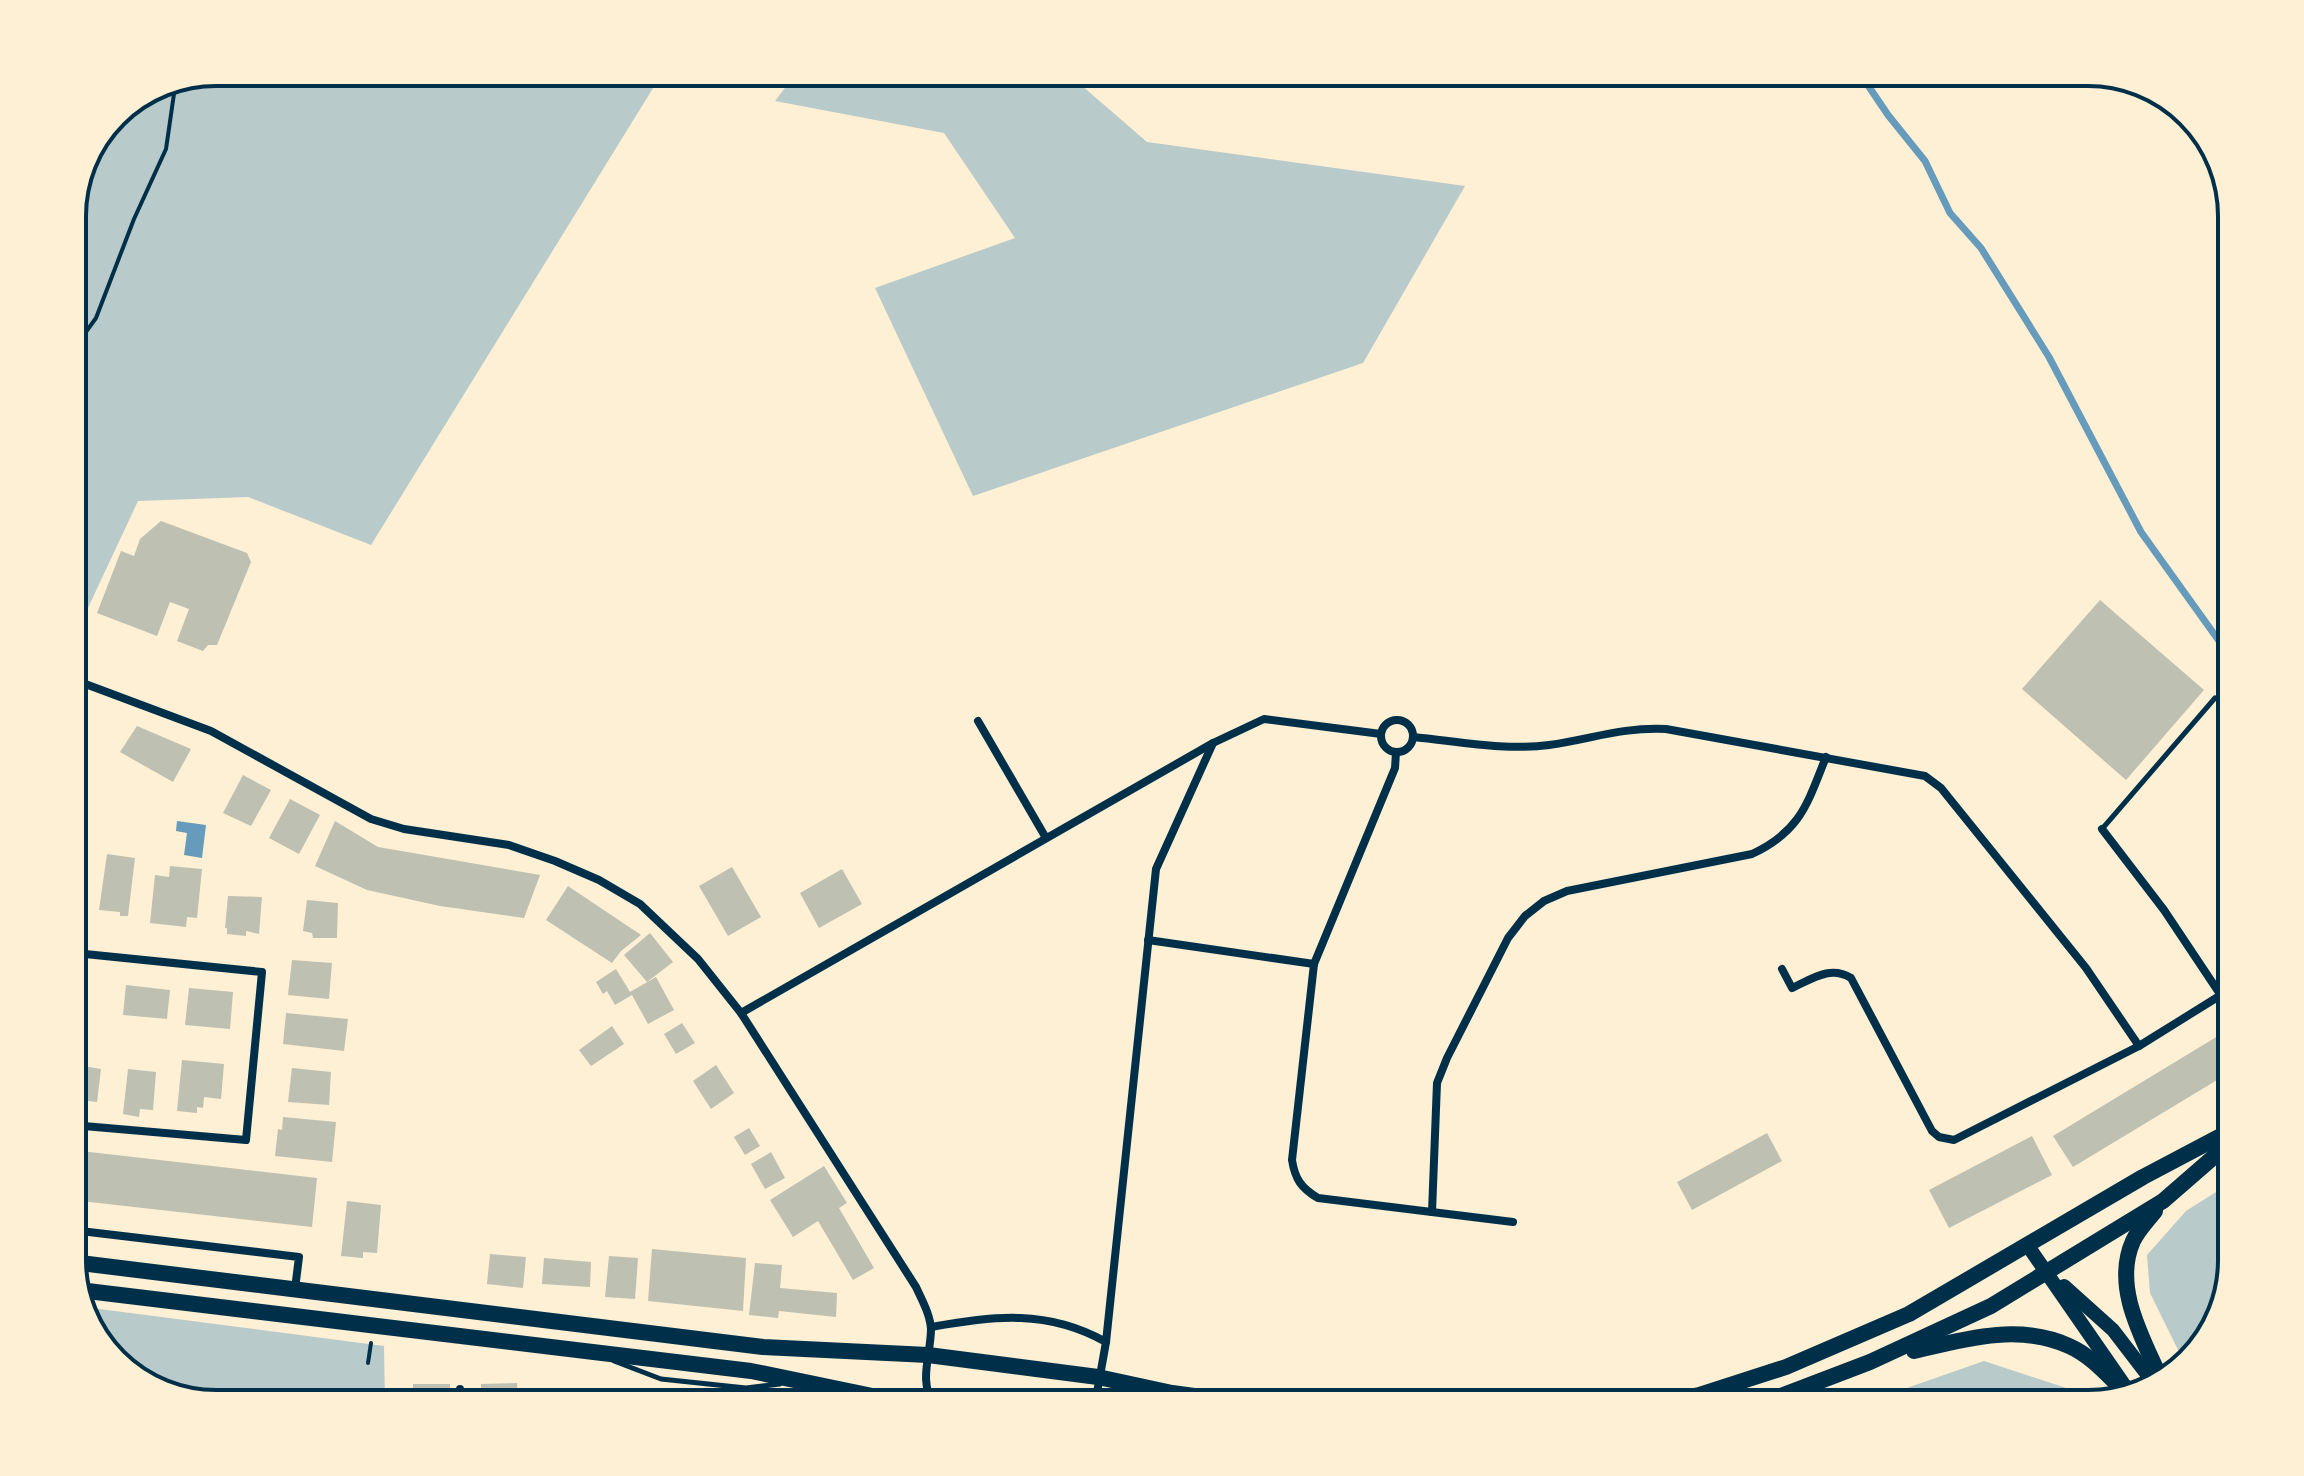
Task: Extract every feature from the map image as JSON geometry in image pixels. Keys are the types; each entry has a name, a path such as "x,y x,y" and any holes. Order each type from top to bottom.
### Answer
{"main road":[{"path":"1711,1390 1828,1351 1909,1314 2143,1177 2218,1137"},
{"path":"1797,1390 1870,1362 1974,1315 2163,1201 2218,1153"},
{"path":"2157,1370 2127,1294 2127,1264 2134,1240 2163,1201"},
{"path":"86,1264 763,1347 928,1355 1098,1377 1158,1390"},
{"path":"90,1291 751,1371 843,1390"},
{"path":"1870,1362 1976,1336 2005,1334 2039,1337 2068,1345 2091,1360 2120,1385"}],"street":[{"path":"86,684 211,731 371,819 404,829 509,845 599,880 640,904 698,959 741,1013 916,1287 931,1327 927,1390"},
{"path":"741,1013 1213,743 1264,719 1381,734"},
{"path":"1399,720 1409,726 1413,737 1407,748 1396,752 1384,745 1381,734 1387,723 1399,720"},
{"path":"978,721 1046,838"},
{"path":"1413,737 1519,747 1549,745 1639,728 1666,729 1925,776 1934,781 2086,968 2139,1046"},
{"path":"1097,1390 1106,1342 1156,869 1213,743"},
{"path":"1396,752 1395,768 1314,964 1292,1160 1294,1175 1304,1190 1318,1198 1513,1222"},
{"path":"1432,1212 1437,1083 1508,938 1525,916 1544,901 1567,891 1752,854 1775,843 1792,826 1806,805 1826,757"},
{"path":"2102,829 2164,910 2218,991"},
{"path":"1148,940 1314,964"},
{"path":"86,954 262,972 246,1140 86,1126"},
{"path":"1782,969 1792,988 1831,972 1851,978 1932,1131 1944,1139 1960,1139 2139,1046 2218,997"},
{"path":"86,1232 299,1257 295,1289"},
{"path":"2028,1246 2123,1385"},
{"path":"2048,1273 2113,1330 2148,1375"},
{"path":"931,1327 982,1318 1026,1318 1064,1323 1106,1342"}],"lane":[{"path":"2102,829 2215,698"}],"path":[{"path":"86,332 96,318 134,219 166,149 174,94"}],"shaded area":[{"path":"216,86 654,86 371,545 248,497 138,501 86,612 86,208 96,166 124,124 166,96"},
{"path":"786,86 1082,86 1147,142 1465,186 1363,363 973,496 875,288 1015,238 944,133 775,101"},
{"path":"2218,1191 2218,1260 2211,1302 2196,1332 2179,1353 2150,1293 2147,1255 2186,1211"},
{"path":"95,1308 384,1346 385,1390 199,1389 174,1383 144,1368 113,1339"},
{"path":"1984,1361 2072,1390 1901,1390"}],"water":[{"path":"177,821 206,825 202,858 184,855 187,833 176,831"}],"building":[{"path":"161,521 247,553 251,562 217,645 208,645 203,651 177,641 189,609 170,602 157,636 97,613 121,551 134,556 140,539"},
{"path":"2100,600 2204,690 2126,780 2022,689"},
{"path":"137,726 191,749 173,782 120,752"},
{"path":"243,775 271,790 251,826 223,813"},
{"path":"290,799 320,815 299,854 269,838"},
{"path":"335,821 378,847 540,875 524,918 440,906 367,890 315,866"},
{"path":"107,854 135,858 128,916 99,910"},
{"path":"170,866 202,869 197,918 187,917 186,927 150,923 155,875 169,877"},
{"path":"732,867 761,917 728,936 699,886"},
{"path":"842,869 862,904 819,928 800,893"},
{"path":"568,886 641,935 612,963 546,920"},
{"path":"228,896 262,897 259,934 246,931 246,936 227,934"},
{"path":"307,900 338,903 337,938 313,938 312,933 303,931"},
{"path":"650,933 673,962 647,982 624,955"},
{"path":"292,960 332,963 329,999 288,995"},
{"path":"616,969 630,992 656,977 674,1010 648,1024 632,995 615,1005 607,991 603,994 596,982"},
{"path":"126,985 170,990 167,1019 123,1015"},
{"path":"189,988 233,992 230,1029 185,1025"},
{"path":"286,1013 348,1019 344,1051 283,1044"},
{"path":"682,1023 695,1043 676,1054 664,1034"},
{"path":"612,1026 624,1044 591,1066 579,1050"},
{"path":"2218,1036 2218,1079 2073,1167 2053,1136"},
{"path":"182,1060 224,1064 221,1099 204,1097 203,1108 197,1107 197,1113 177,1111"},
{"path":"716,1065 734,1093 711,1109 693,1081"},
{"path":"86,1066 101,1069 97,1102 86,1101"},
{"path":"292,1068 331,1072 329,1105 288,1102"},
{"path":"128,1069 156,1072 153,1110 140,1109 139,1117 123,1114"},
{"path":"283,1117 336,1122 332,1162 275,1156 278,1129 282,1130"},
{"path":"749,1128 760,1146 745,1155 734,1137"},
{"path":"1767,1133 1782,1161 1692,1210 1677,1182"},
{"path":"2032,1136 2052,1175 1949,1228 1929,1190"},
{"path":"86,1152 317,1178 312,1227 86,1202"},
{"path":"771,1152 785,1178 765,1189 751,1164"},
{"path":"824,1166 847,1203 839,1208 874,1268 853,1280 818,1221 793,1237 770,1200"},
{"path":"347,1201 381,1205 377,1253 363,1252 363,1258 341,1256"},
{"path":"652,1249 746,1258 743,1311 648,1301"},
{"path":"490,1254 526,1257 523,1288 487,1284"},
{"path":"609,1256 638,1258 635,1299 605,1297"},
{"path":"544,1258 591,1262 590,1287 542,1284"},
{"path":"755,1263 782,1265 780,1288 837,1293 836,1317 779,1311 778,1318 749,1315"},
{"path":"517,1383 517,1390 481,1390 481,1384"},
{"path":"413,1384 450,1384 450,1390 413,1390"}],"waterway":[{"path":"1868,86 1925,161 1950,213 1981,248 2049,357 2141,532 2218,639"}]}
